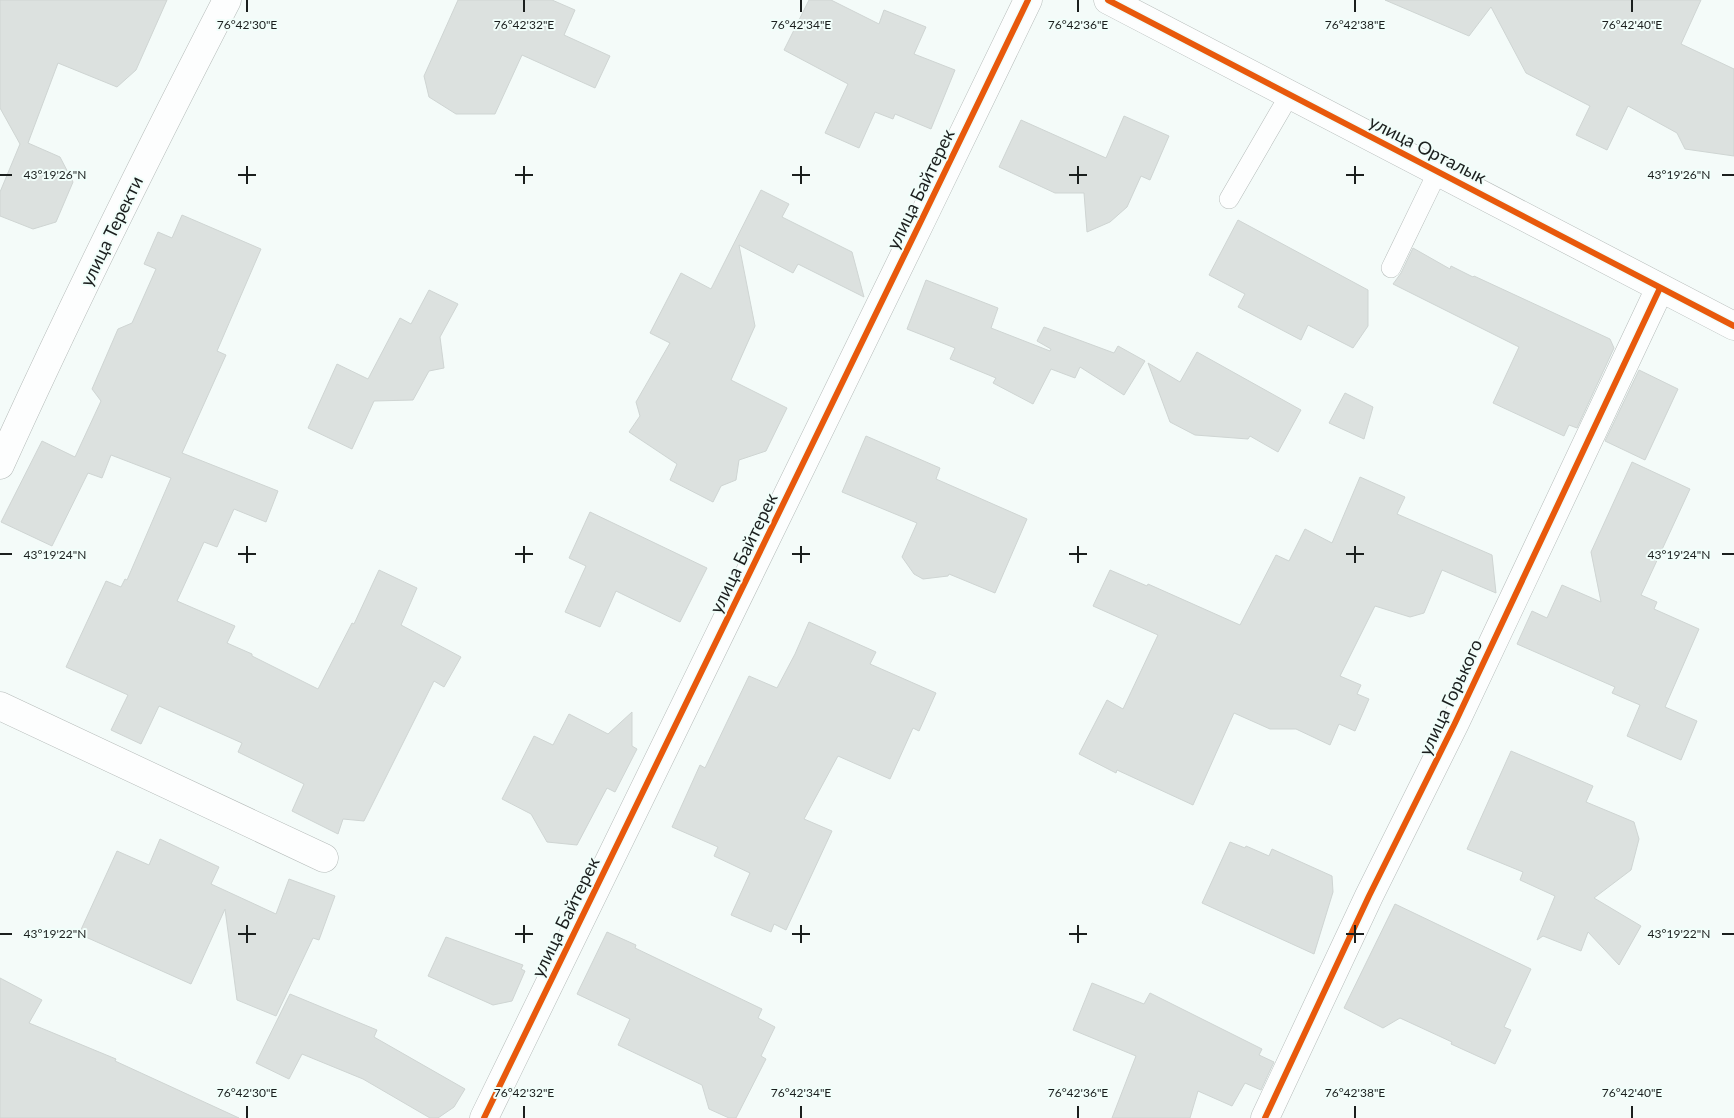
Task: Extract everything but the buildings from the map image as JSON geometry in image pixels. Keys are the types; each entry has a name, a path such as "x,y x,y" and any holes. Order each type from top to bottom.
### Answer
{"street":[{"name":"улица Теректи","path":"0,465 42,372 163,123 227,0"},
{"name":"улица Байтерек","path":"484,1118 1028,0"},
{"name":"улица Орталык","path":"1108,0 1734,326"},
{"name":"улица Горького","path":"1265,1118 1369,896 1459,714 1660,288"},
{"path":"0,706 324,858"}],"lane":[{"path":"1228,200 1290,94"},
{"path":"1391,268 1438,171"}],"cycle path":[{"path":"484,1118 1028,0"},
{"path":"1108,0 1734,326"},
{"path":"1265,1118 1369,896 1455,723 1660,288"}]}
